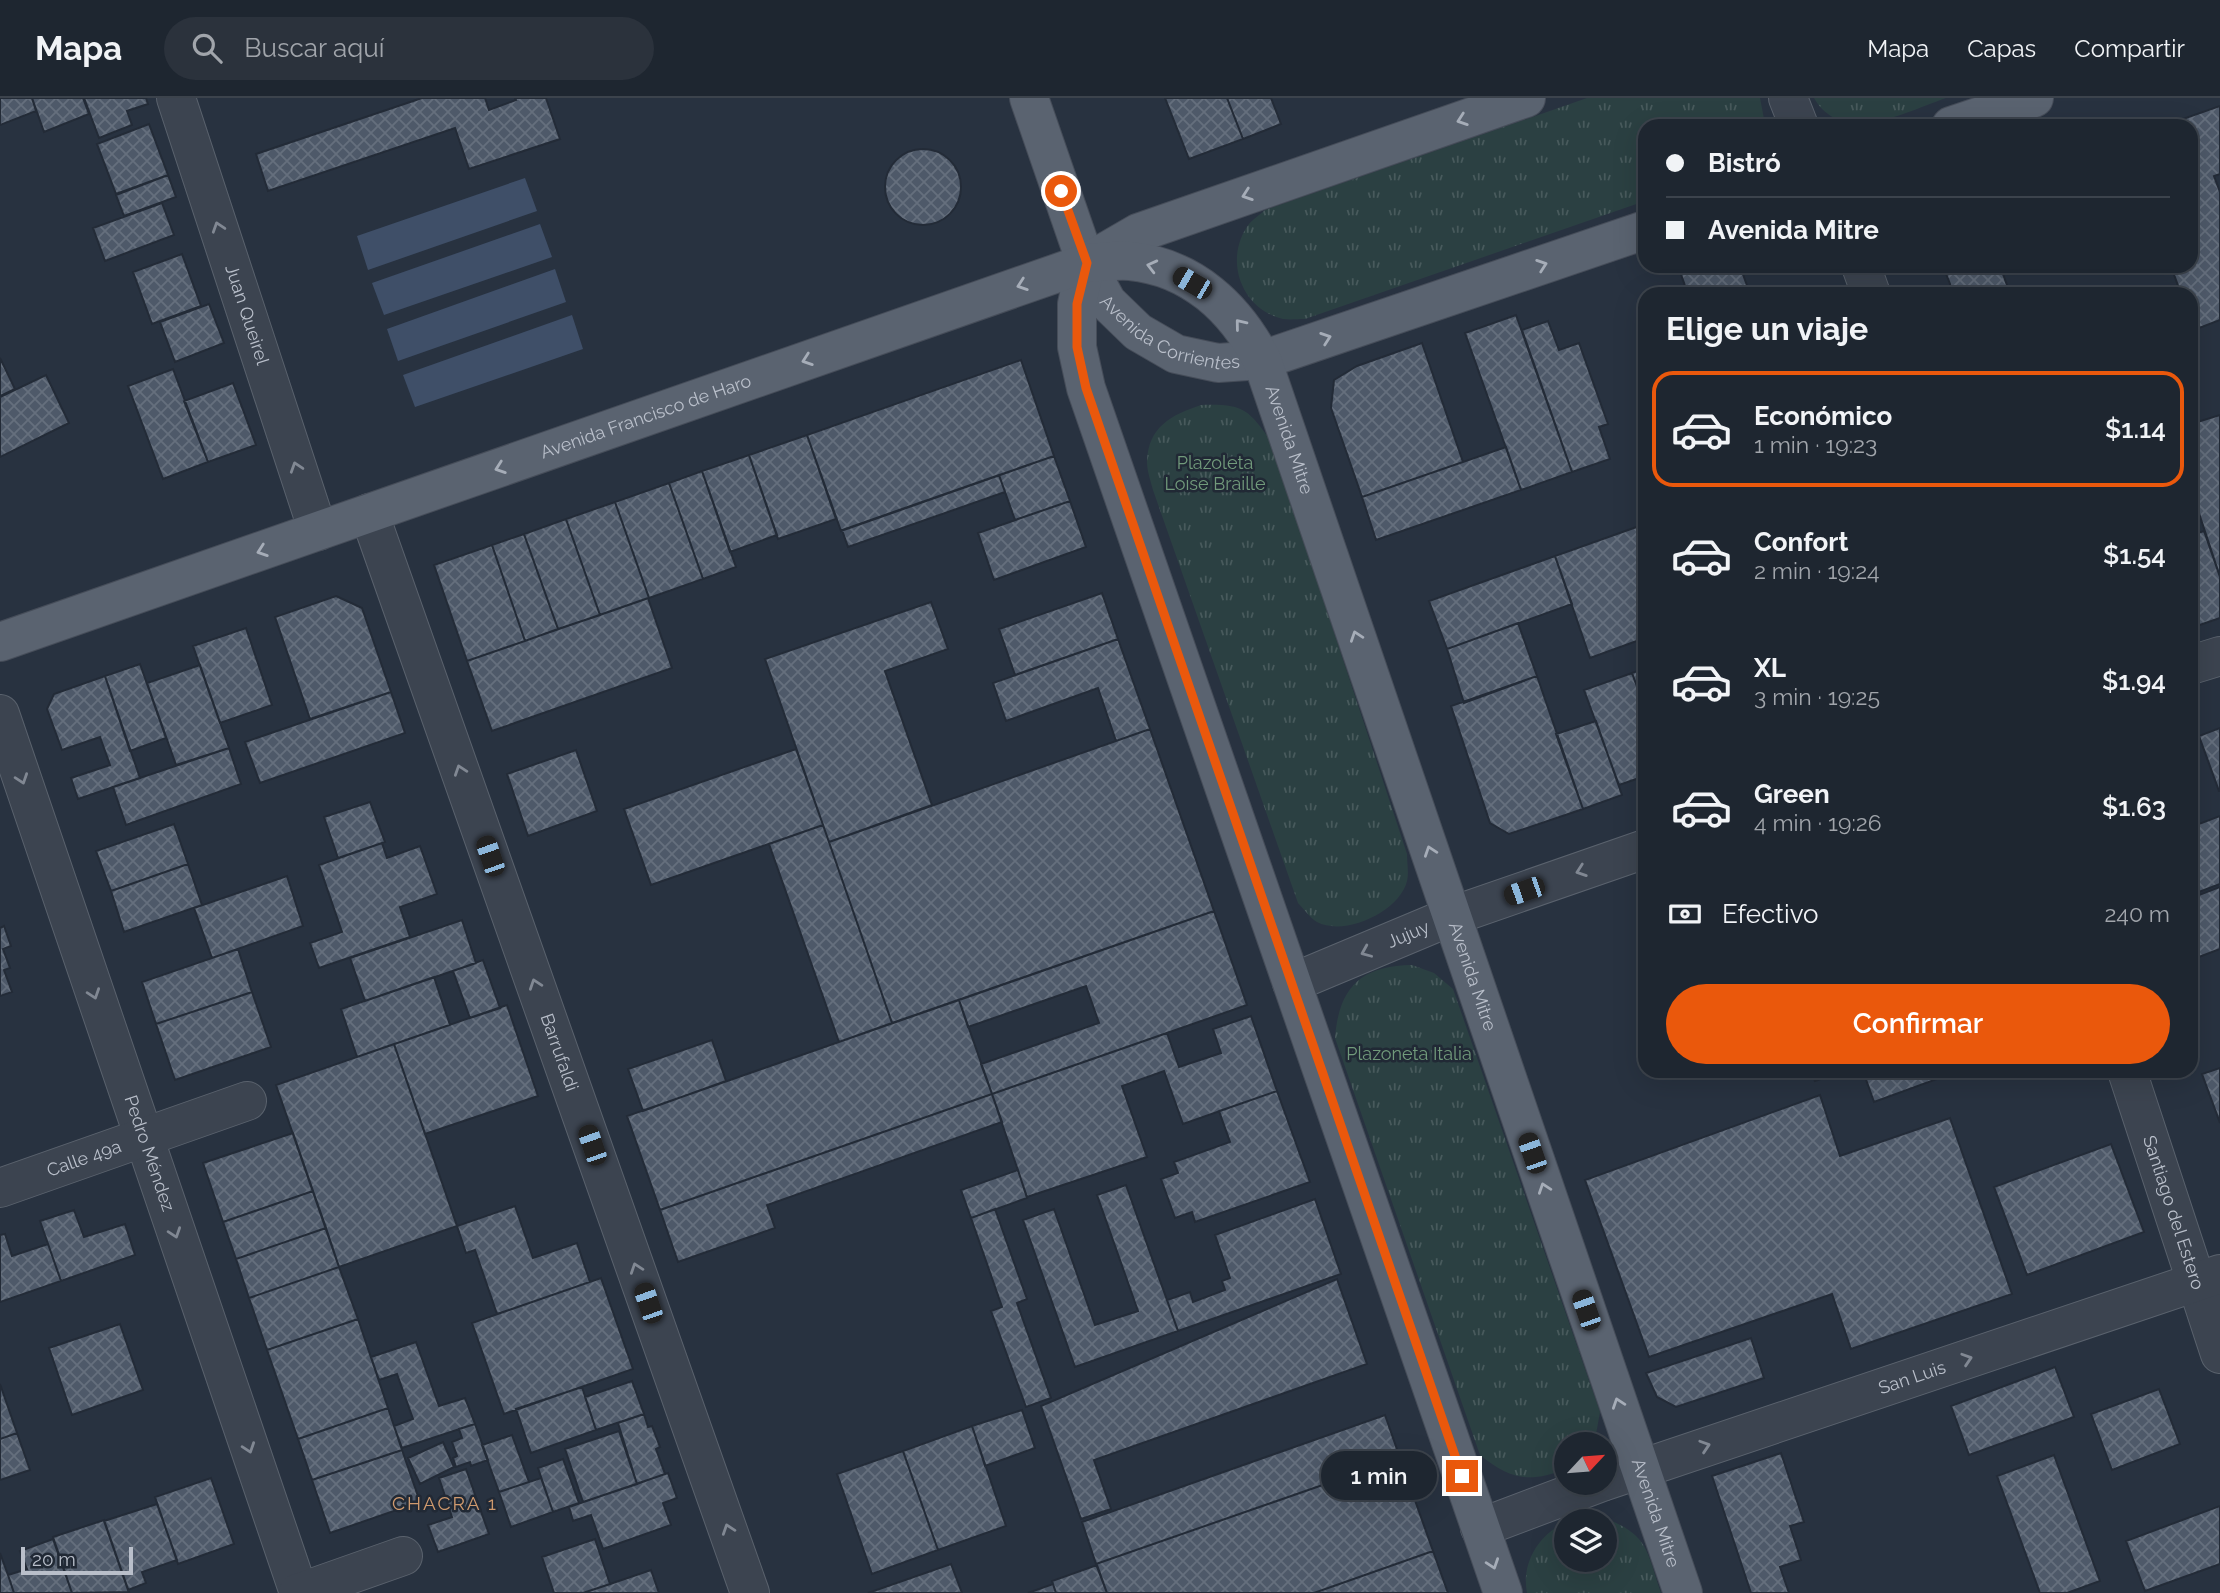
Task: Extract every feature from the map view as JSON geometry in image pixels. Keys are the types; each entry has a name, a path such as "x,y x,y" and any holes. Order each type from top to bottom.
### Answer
{"main road":[{"name":"Avenida Corrientes","path":"1029,98 1087,263 1107,302 1138,332 1176,354 1218,363 1262,360 1638,232"},
{"path":"1503,1593 1086,388 1077,347 1077,304 1087,263 1138,233 1527,98"},
{"path":"1972,119 2034,98"},
{"name":"Avenida Francisco de Haro","path":"0,642 1087,263 1130,261 1173,272 1211,293 1248,333 1262,360"},
{"name":"Avenida Mitre","path":"1262,360 1683,1593"}],"street":[{"name":"Juan Queirel","path":"176,98 317,531"},
{"path":"1788,98 1796,119"},
{"name":"Barrufaldi","path":"369,513 750,1593"},
{"path":"2198,663 2220,656"},
{"name":"Pedro Méndez","path":"0,714 298,1593"},
{"name":"Jujuy","path":"1292,983 1452,916 1638,851"},
{"name":"Santiago del Estero","path":"2130,1078 2207,1278 2220,1354"},
{"name":"Calle 49a","path":"0,1188 247,1101"},
{"name":"San Luis","path":"1617,1477 2207,1278"},
{"name":"San Luis","path":"1480,1528 1569,1495"},
{"path":"298,1593 403,1556"}],"green space":[{"path":"1587,98 1760,98 1764,119 1638,119 1638,203 1305,319 1283,319 1268,313 1256,305 1240,281 1237,252 1241,238 1249,224 1265,210"},
{"path":"1814,98 1946,98 1886,119 1839,119 1826,113"},
{"name":"Plazoleta Loise Braille","path":"1201,405 1243,410 1256,421 1271,441 1407,854 1408,878 1402,892 1383,911 1356,924 1329,926 1317,922 1298,903 1153,490 1147,462 1148,450 1157,431 1171,418"},
{"name":"Plazoneta Italia","path":"1412,965 1434,973 1453,989 1600,1412 1596,1432 1554,1432 1554,1473 1521,1477 1501,1470 1480,1455 1335,1038 1342,1005 1356,983 1366,975 1394,966"},
{"path":"1617,1524 1629,1530 1644,1545 1661,1593 1527,1593 1530,1561 1540,1542 1554,1529 1554,1572 1617,1572"}],"water":[{"path":"525,178 537,211 368,270 357,236"},
{"path":"540,224 552,257 384,315 372,283"},
{"path":"555,269 566,302 398,361 387,329"},
{"path":"572,315 583,349 415,407 403,375"}],"building":[{"path":"0,98 32,98 36,111 0,125"},
{"path":"32,98 83,98 89,114 44,132"},
{"path":"84,98 146,98 148,104 127,111 132,125 99,138"},
{"path":"422,98 485,98 489,110 516,100 515,98 546,98 560,139 469,169 455,128 268,191 256,154"},
{"path":"1165,98 1227,98 1243,139 1189,159"},
{"path":"1227,98 1271,98 1281,124 1243,139"},
{"path":"2220,106 2220,174 2214,176 2220,192 2220,320 2198,328 2198,287 2178,287 2174,273 2198,273 2198,119 2183,119"},
{"path":"149,124 168,175 116,194 97,144"},
{"path":"923,149 938,152 950,160 958,172 961,187 958,202 950,214 938,222 923,225 908,222 896,214 888,202 885,187 888,172 896,160 908,152"},
{"path":"168,175 176,197 124,216 116,195"},
{"path":"162,203 174,235 105,261 93,228"},
{"path":"182,254 201,306 152,324 133,272"},
{"path":"1680,273 1742,273 1748,287 1686,287"},
{"path":"1946,273 2006,273 2003,274 2008,287 1951,287"},
{"path":"209,304 224,343 175,362 160,322"},
{"path":"1516,315 1572,472 1521,490 1465,333"},
{"path":"1548,321 1559,350 1579,343 1608,424 1599,427 1610,459 1572,472 1522,330"},
{"path":"1422,343 1463,462 1362,497 1331,408 1334,380 1357,366"},
{"path":"0,358 15,389 0,396"},
{"path":"1021,360 1054,456 841,531 807,435"},
{"path":"173,369 208,462 163,479 128,386"},
{"path":"46,375 69,423 0,457 0,397"},
{"path":"233,383 256,445 208,462 184,401"},
{"path":"2220,415 2220,577 2198,510 2198,422"},
{"path":"807,435 836,519 778,539 749,455"},
{"path":"1506,447 1521,490 1376,540 1362,497"},
{"path":"749,455 777,535 730,552 702,471"},
{"path":"1054,456 1070,501 1015,520 999,475"},
{"path":"702,471 736,567 703,579 669,483"},
{"path":"999,475 1005,492 848,547 842,530"},
{"path":"669,483 703,579 649,598 615,502"},
{"path":"1070,501 1086,547 994,580 978,533"},
{"path":"615,502 649,598 600,615 566,519"},
{"path":"566,519 600,615 558,629 524,534"},
{"path":"1638,526 1638,641 1590,658 1555,556"},
{"path":"2204,531 2220,577 2220,618 2198,626 2198,533"},
{"path":"524,534 558,629 525,641 492,545"},
{"path":"492,545 525,641 467,661 434,565"},
{"path":"1555,556 1572,604 1447,649 1429,601"},
{"path":"1102,593 1118,639 1015,675 999,629"},
{"path":"336,596 362,608 391,692 310,719 275,617"},
{"path":"648,598 672,668 492,731 467,661"},
{"path":"931,602 948,649 885,671 932,805 829,842 765,659"},
{"path":"1518,623 1537,676 1464,703 1447,649"},
{"path":"246,628 272,705 220,723 193,646"},
{"path":"1118,639 1150,729 1116,741 1098,688 1006,721 993,683"},
{"path":"140,664 166,738 130,751 105,676"},
{"path":"200,665 229,748 176,765 147,683"},
{"path":"1638,671 1638,689 1632,673"},
{"path":"1632,673 1638,689 1638,778 1619,785 1584,690"},
{"path":"105,676 140,778 78,799 71,778 110,765 100,737 62,750 47,709 54,694"},
{"path":"1537,676 1583,809 1509,834 1490,823 1451,706"},
{"path":"391,692 405,733 260,783 245,742"},
{"path":"1596,721 1622,795 1583,809 1556,734"},
{"path":"2220,728 2220,791 2219,791 2199,736"},
{"path":"1150,729 1214,911 892,1023 829,842"},
{"path":"229,748 241,784 126,825 113,787"},
{"path":"796,749 823,825 651,885 624,809"},
{"path":"576,750 597,811 528,836 507,774"},
{"path":"370,802 385,842 338,858 324,817"},
{"path":"2220,816 2220,884 2198,892 2198,824"},
{"path":"174,824 188,864 111,891 96,851"},
{"path":"823,825 892,1023 839,1042 769,844"},
{"path":"382,843 387,858 420,846 437,894 400,907 410,937 319,968 310,943 342,932 319,865"},
{"path":"188,864 202,905 124,932 111,891"},
{"path":"287,876 303,926 212,958 194,908"},
{"path":"2220,887 2220,949 2198,957 2198,895"},
{"path":"1214,911 1247,1005 992,1094 981,1064 1099,1023 1086,986 968,1027 959,1000"},
{"path":"462,920 476,963 365,1001 350,958"},
{"path":"4,926 11,946 3,949 10,968 4,970 12,992 0,996 0,928"},
{"path":"238,949 252,992 156,1024 142,982"},
{"path":"483,960 500,1008 470,1018 453,971"},
{"path":"434,977 450,1025 357,1057 341,1009"},
{"path":"252,992 271,1047 175,1080 156,1024"},
{"path":"959,1000 992,1094 660,1210 627,1116"},
{"path":"507,1005 538,1096 425,1134 394,1044"},
{"path":"1251,1016 1277,1091 1183,1124 1164,1071 1122,1086 1147,1157 1027,1197 992,1094 1167,1033 1179,1067 1221,1053 1213,1029"},
{"path":"712,1040 726,1081 643,1111 628,1069"},
{"path":"394,1044 457,1226 339,1267 276,1085"},
{"path":"2220,1068 2220,1123 2202,1074"},
{"path":"1865,1078 1937,1079 1874,1102"},
{"path":"1277,1091 1310,1182 1195,1222 1192,1212 1175,1218 1161,1179 1178,1173 1174,1162 1230,1142 1219,1111"},
{"path":"992,1094 1002,1122 767,1205 775,1228 678,1262 660,1210"},
{"path":"1820,1095 1840,1156 1950,1118 2012,1294 1851,1349 1832,1294 1649,1357 1585,1180"},
{"path":"293,1133 313,1191 223,1222 203,1163"},
{"path":"2111,1144 2144,1232 2027,1275 1994,1187"},
{"path":"1018,1170 1027,1198 971,1218 961,1190"},
{"path":"1126,1185 1178,1331 1075,1367 1023,1220 1054,1209 1095,1325 1138,1311 1097,1195"},
{"path":"313,1191 326,1228 236,1259 223,1222"},
{"path":"1315,1199 1341,1274 1178,1331 1167,1300 1190,1292 1193,1302 1225,1290 1222,1281 1230,1278 1215,1235"},
{"path":"515,1206 533,1258 577,1243 590,1282 497,1314 475,1250 466,1253 457,1226"},
{"path":"995,1209 1027,1299 1017,1303 1051,1398 1026,1407 991,1311 1002,1307 971,1218"},
{"path":"74,1210 84,1237 125,1224 135,1255 61,1281 40,1221"},
{"path":"326,1228 339,1267 249,1298 236,1259"},
{"path":"5,1234 12,1256 48,1244 61,1281 0,1302 0,1235"},
{"path":"339,1267 358,1319 267,1350 249,1298"},
{"path":"601,1278 633,1369 504,1414 472,1323"},
{"path":"1337,1279 1367,1364 1094,1460 1111,1509 1081,1519 1041,1406"},
{"path":"358,1319 388,1408 298,1439 267,1350"},
{"path":"120,1324 143,1390 72,1415 49,1348"},
{"path":"1751,1338 1764,1378 1676,1407 1657,1397 1646,1373"},
{"path":"416,1342 439,1406 465,1398 475,1424 402,1448 394,1426 413,1419 397,1374 379,1380 371,1357"},
{"path":"2055,1367 2074,1417 1969,1455 1951,1406"},
{"path":"632,1381 644,1414 596,1430 585,1397"},
{"path":"0,1384 17,1433 0,1439"},
{"path":"582,1387 596,1430 531,1453 516,1409"},
{"path":"2159,1389 2180,1444 2112,1470 2091,1414"},
{"path":"388,1408 402,1450 312,1480 298,1439"},
{"path":"1022,1410 1035,1448 985,1466 972,1426"},
{"path":"644,1414 660,1447 656,1449 665,1474 637,1484 618,1423"},
{"path":"1385,1415 1400,1458 1096,1564 1082,1522"},
{"path":"475,1424 488,1460 471,1466 470,1462 456,1467 453,1458 457,1456 452,1442 462,1438 459,1429"},
{"path":"972,1426 1006,1526 938,1550 903,1451"},
{"path":"619,1431 637,1484 583,1502 565,1449"},
{"path":"17,1433 30,1470 0,1480 0,1439"},
{"path":"512,1435 529,1482 499,1492 482,1445"},
{"path":"443,1442 454,1467 420,1484 408,1458"},
{"path":"402,1450 420,1502 330,1533 312,1480"},
{"path":"903,1451 938,1550 872,1574 837,1474"},
{"path":"1781,1453 1804,1522 1790,1526 1801,1560 1780,1567 1789,1593 1751,1593 1712,1476"},
{"path":"2054,1455 2100,1581 2067,1593 2040,1593 1997,1476"},
{"path":"1400,1458 1433,1551 1314,1593 1107,1593 1096,1564"},
{"path":"563,1459 579,1503 553,1512 538,1468"},
{"path":"466,1469 489,1534 438,1552 428,1525 452,1517 439,1478"},
{"path":"668,1473 677,1498 663,1503 671,1525 603,1549 591,1515 573,1521 569,1507"},
{"path":"211,1478 234,1544 178,1564 155,1497"},
{"path":"541,1478 553,1512 511,1527 499,1492"},
{"path":"157,1504 177,1560 142,1572 146,1583 128,1590 104,1521"},
{"path":"2220,1506 2220,1564 2145,1591 2126,1541"},
{"path":"104,1520 129,1592 72,1593 53,1537"},
{"path":"53,1539 72,1593 14,1593 8,1575 27,1569 20,1551"},
{"path":"595,1539 610,1584 583,1593 554,1593 542,1557"},
{"path":"1433,1551 1448,1593 1314,1593"},
{"path":"0,1553 8,1575 14,1593 0,1593"},
{"path":"951,1564 962,1593 868,1593"},
{"path":"1097,1565 1107,1593 1056,1593 1052,1581"},
{"path":"651,1570 659,1593 583,1593 610,1584"},
{"path":"1053,1584 1056,1593 1028,1593"}],"district":[{"name":"CHACRA 1","path":"445,1503"}],"route":[{"path":"1061,191 1087,263 1077,304 1077,347 1086,388 1462,1476"}]}
